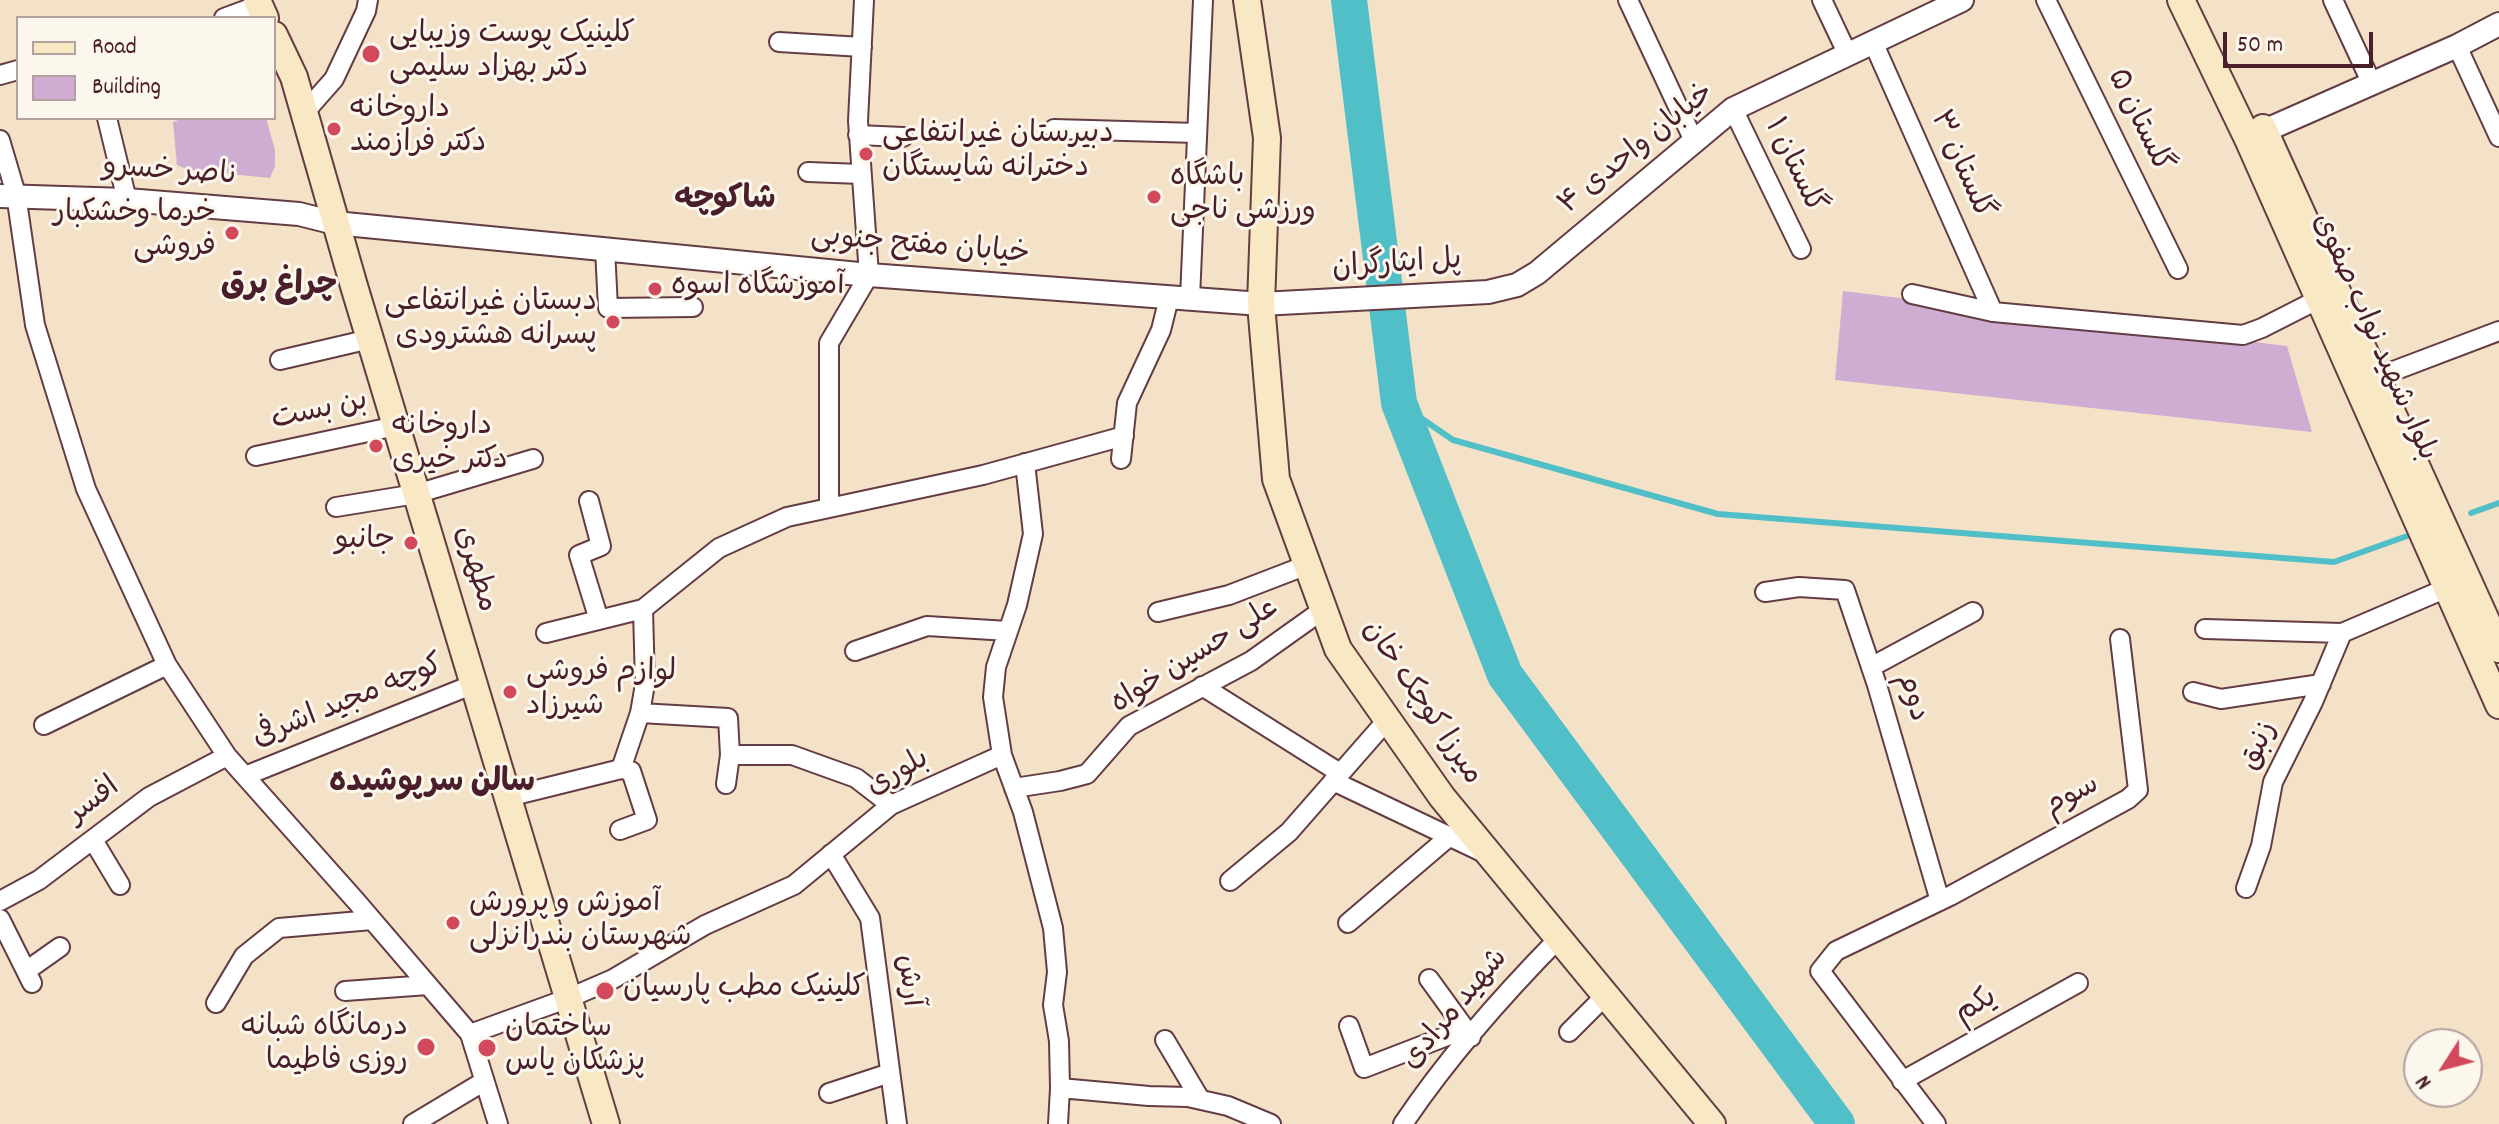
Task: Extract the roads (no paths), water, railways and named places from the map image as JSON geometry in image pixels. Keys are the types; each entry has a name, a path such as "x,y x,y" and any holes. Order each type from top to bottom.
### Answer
{"main road":[{"name":"میرزا کوچک خان","path":"1247,0 1267,138 1261,304 1276,479 1338,649 1442,797 1712,1124"},
{"name":"بلوار شهید نواب صفوی","path":"2181,0 2248,139 2319,299 2366,381 2499,649"},
{"name":"بلوار شهید نواب صفوی","path":"2201,0 2264,131 2447,588 2499,705"},
{"name":"مطهری","path":"276,39 294,77 335,223 606,1124"}],"street":[{"path":"304,113 334,79 366,11 368,0"},
{"path":"829,508 829,343 869,275 858,135 864,0"},
{"path":"1121,459 1127,403 1161,330 1180,298 1197,133 1203,0"},
{"path":"1628,0 1694,141"},
{"path":"1822,0 1848,55"},
{"name":"گلستان ۵","path":"2046,0 2178,269"},
{"path":"2333,0 2372,84"},
{"name":"خیابان واحدی ۴","path":"1488,292 1517,285 1537,273 1733,109 1959,1"},
{"path":"231,16 260,8"},
{"path":"2264,131 2457,46 2499,24"},
{"path":"779,42 862,47"},
{"name":"گلستان ۳","path":"1873,42 1993,312"},
{"path":"2457,46 2499,137"},
{"name":"گلستان ۱","path":"1733,109 1801,249"},
{"path":"107,120 127,200"},
{"path":"1054,129 1197,133"},
{"path":"858,135 903,137"},
{"path":"0,140 35,325 86,489 167,665 227,756 470,1034 498,1124"},
{"path":"808,172 861,174"},
{"name":"ناصر خسرو","path":"8,195 127,200 299,214 335,223"},
{"name":"خیابان مفتح جنوبی","path":"335,223 869,275 1261,304 1310,303"},
{"path":"605,249 608,308 693,307"},
{"name":"پل ایثارگران","path":"1310,303 1488,292"},
{"path":"1912,294 1993,312 2243,335 2319,299"},
{"path":"2366,381 2499,331"},
{"path":"280,360 370,339"},
{"name":"بن بست","path":"256,456 396,426"},
{"path":"546,633 643,609 719,548 787,517 983,475 1124,436"},
{"path":"336,507 416,494 533,459"},
{"path":"1025,463 1033,534 996,667 993,697 1002,755 1023,812 1053,928 1057,972 1053,1005 1059,1041 1058,1124"},
{"path":"589,501 601,546 579,555 599,620"},
{"path":"1158,612 1229,595 1307,565"},
{"name":"دوم","path":"1765,592 1799,587 1845,590 1940,901"},
{"path":"2205,629 2342,633 2447,588"},
{"path":"621,769 640,713 645,684 643,609"},
{"name":"علی حسین خواه","path":"1014,788 1087,774 1129,726 1251,661 1324,609"},
{"path":"1871,667 1973,612"},
{"path":"855,651 927,626 1008,631"},
{"name":"زنبق","path":"2246,888 2261,846 2273,782 2342,633"},
{"name":"سوم","path":"1940,901 2115,807 2138,790 2120,639"},
{"path":"44,725 167,665"},
{"name":"کوچه مجید اشرفی","path":"245,776 474,684"},
{"path":"2193,692 2221,699 2321,684"},
{"path":"1202,686 1337,777 1491,856"},
{"path":"640,713 728,718 730,755 726,784"},
{"path":"1230,881 1289,832 1388,719"},
{"path":"730,755 792,755 856,778 891,805"},
{"name":"بلوری","path":"470,1034 613,979 705,925 794,885 891,805 1002,755"},
{"name":"افسر","path":"0,901 39,880 149,797 227,756"},
{"path":"508,797 621,769 631,771 647,820 620,830"},
{"path":"1348,923 1450,836"},
{"path":"93,840 120,885"},
{"name":"آرش","path":"831,854 870,918 897,1124"},
{"path":"1936,1124 1820,971 1836,951 1940,901"},
{"path":"0,919 29,977 60,947"},
{"path":"216,1003 244,956 279,928 372,920"},
{"name":"شهید مرادی","path":"1403,1124 1468,1033 1559,938"},
{"path":"1349,1026 1364,1068 1468,1033 1429,979"},
{"name":"یکم","path":"1902,1081 2078,983"},
{"path":"345,991 428,985"},
{"path":"1569,1032 1606,995"},
{"path":"1165,1040 1200,1099"},
{"path":"829,1093 890,1073"},
{"path":"413,1124 483,1082"},
{"path":"1060,1088 1200,1099 1228,1106 1271,1124"}],"waterway":[{"path":"1349,0 1399,403 1505,675 1837,1124"},
{"path":"1399,403 1453,440 1718,514 2334,562 2407,536"},
{"path":"2471,513 2499,503"}],"place":[{"name":"کلینیک پوست وزیبایی دکتر بهزاد سلیمی","path":"371,54"},
{"name":"داروخانه دکتر فرازمند","path":"334,129"},
{"name":"دبیرستان غیرانتفاعی دخترانه شایستگان","path":"866,154"},
{"name":"باشگاه ورزشی ناجی","path":"1154,197"},
{"name":"خرما وخشکبار فروشی","path":"232,233"},
{"name":"آموزشگاه اسوه","path":"655,289"},
{"name":"دبستان غیرانتفاعی پسرانه هشترودی","path":"613,322"},
{"name":"داروخانه دکتر خیری","path":"376,446"},
{"name":"جانبو","path":"411,543"},
{"name":"لوازم فروشی شیرزاد","path":"510,692"},
{"name":"آموزش و پرورش شهرستان بندرانزلی","path":"453,923"},
{"name":"کلینیک مطب پارسیان","path":"605,991"},
{"name":"درمانگاه شبانه روزی فاطیما","path":"426,1047"},
{"name":"ساختمان پزشکان یاس","path":"487,1048"}],"district":[{"name":"شاکوچه","path":"725,203"},
{"name":"چراغ برق","path":"279,289"},
{"name":"سالن سرپوشیده","path":"432,786"}]}
